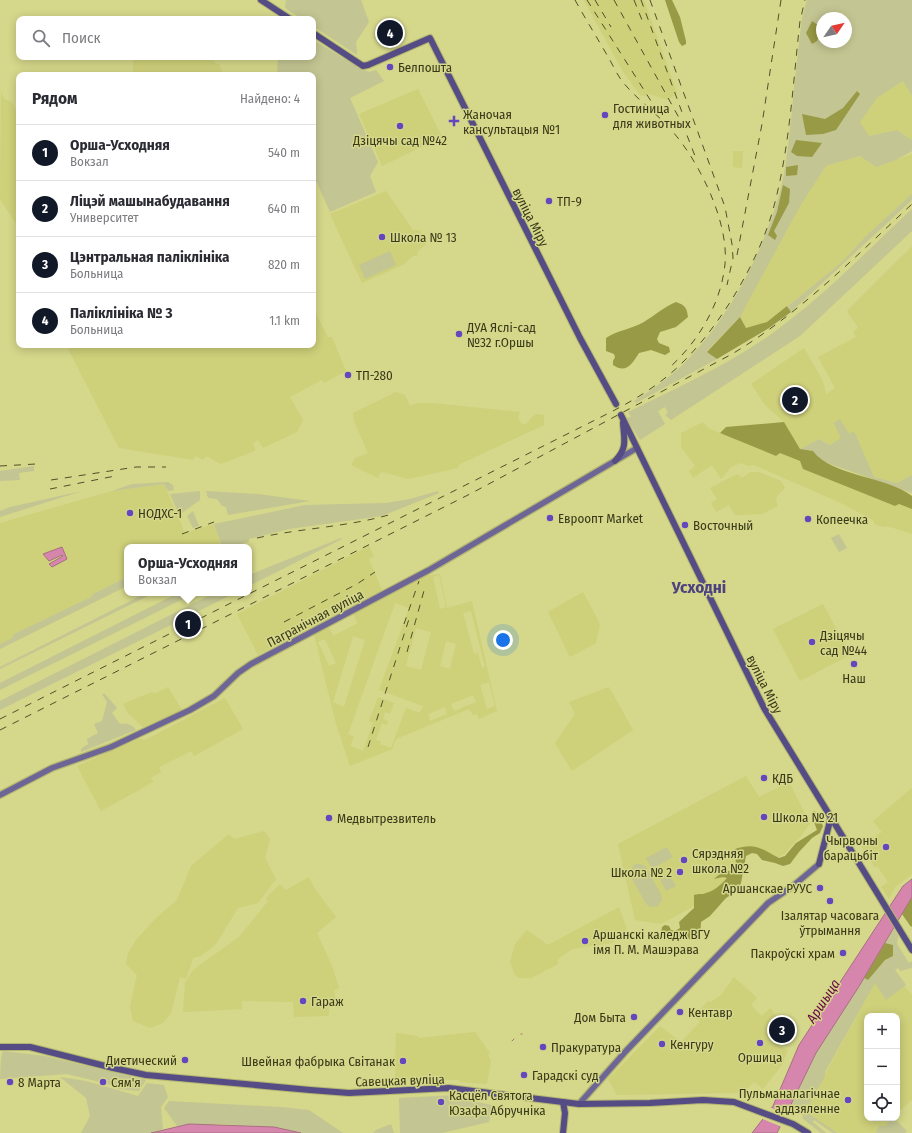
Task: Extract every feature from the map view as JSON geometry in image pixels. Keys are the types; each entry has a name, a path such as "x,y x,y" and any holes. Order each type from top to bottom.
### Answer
{"main road":[{"path":"261,0 285,16"},
{"name":"вуліца Міру","path":"316,35 363,66 430,38 580,338 620,412 764,708 912,950"},
{"path":"615,461 623,452 624,446 620,412"},
{"name":"Пагранічная вуліца","path":"0,795 52,768 111,747 190,710 214,696 238,673 251,664 429,570 637,448"},
{"path":"579,1104 626,1052 768,903 799,882 819,864 830,817"},
{"name":"Савецкая вуліца","path":"0,1047 30,1047 146,1075 348,1093 448,1088 579,1104 714,1100 734,1102 793,1124 808,1133"},
{"path":"563,1102 565,1113 563,1133"}],"shaded area":[{"path":"286,0 361,0 369,22 356,42 357,55 316,28 316,16 297,16 285,8"},
{"path":"584,0 644,0 677,93 668,100 649,94 645,96 640,95 622,70"},
{"path":"665,0 672,0 680,17 686,41 686,44 682,46 679,42"},
{"path":"807,0 912,0 912,96 903,81 877,98 860,122 869,136 897,130 912,140 912,151 896,160 876,167 860,156 826,166 800,206 740,317 707,351 717,359 636,403 634,401 668,378 678,369 712,332 740,289 752,266 779,195 785,167 802,18"},
{"path":"812,21 816,24 816,42 812,44 806,33"},
{"path":"316,42 362,69 369,72 376,70 384,81 350,98 378,162 370,176 376,192 330,212 316,181 316,72 277,72 278,60 316,60"},
{"path":"133,60 214,60 216,64 219,64 223,72 133,72"},
{"path":"903,81 912,96 912,140 897,130 869,136 859,122 877,98"},
{"name":"Дзіцячы сад №42","path":"418,89 442,137 382,166 359,114"},
{"path":"1,91 4,99 11,102 16,110 16,223 0,199"},
{"path":"857,91 860,94 836,130 823,134 806,135 802,114 825,119 843,108"},
{"path":"796,140 822,143 812,157 797,156 791,152"},
{"path":"733,151 743,151 742,168 733,167"},
{"path":"912,154 912,194 866,236 841,263 804,293 767,322 746,328 740,317 745,305 799,206 826,166 860,156 876,167"},
{"path":"798,165 797,175 786,176 786,167"},
{"path":"783,185 790,189 789,203 774,231 777,236 775,240 768,235 777,212"},
{"name":"Школа № 13","path":"386,191 413,230 420,230 426,244 417,252 418,255 411,257 405,264 362,283 330,214"},
{"path":"912,194 912,200 791,312 788,306 841,263 866,236"},
{"path":"912,209 912,231 800,336 671,420 665,415 668,413 665,407 658,411 665,424 640,440 626,418 631,417 628,412 709,372 749,349 768,336 819,296"},
{"path":"912,246 912,475 897,483 874,477 853,432 830,445 819,439 800,449 784,422 765,405 751,384 804,348 823,381 826,394 835,388 818,357 856,337 853,332 858,328 847,311"},
{"path":"390,251 396,265 365,279 359,265"},
{"path":"676,302 685,307 688,317 676,327 660,332 657,339 659,343 669,347 670,352 665,355 651,350 639,353 634,361 625,368 618,368 613,365 615,357 614,354 606,351 606,338 644,322"},
{"path":"787,306 791,312 769,328 717,359 707,352 740,317 746,328 767,322"},
{"path":"316,314 328,337 332,337 346,371 324,383 322,380 290,397 303,420 297,432 263,448 258,440 253,443 255,450 252,452 221,464 206,456 203,460 196,456 193,460 119,448 68,348 316,348"},
{"path":"396,392 405,395 410,406 417,403 432,403 520,412 518,417 522,425 529,422 529,420 536,414 544,415 544,425 460,464 458,468 408,479 383,472 380,473 378,478 351,465 355,458 368,453 354,421 353,413"},
{"path":"840,419 849,434 854,431 874,477 897,483 912,475 912,493 819,460 813,451 800,449 819,439 830,445 841,438 834,423"},
{"path":"703,422 708,428 775,456 780,453 800,461 803,469 895,506 899,504 912,509 912,534 887,526 883,527 875,524 873,520 841,503 754,465 748,466 741,463 731,467 721,479 712,465 693,478 689,471 695,466 681,447 681,433"},
{"path":"784,422 800,449 813,451 821,459 832,466 901,489 912,496 912,509 899,504 895,506 803,469 800,461 780,453 776,456 720,433 726,427"},
{"path":"34,466 34,471 19,473 20,480 0,481 0,471"},
{"path":"751,472 759,472 781,481 785,488 777,496 776,501 778,506 762,514 735,515 729,505 716,512 711,503 717,499 710,488 737,474 742,478"},
{"path":"168,482 173,485 174,490 168,491 164,484 112,491 132,484"},
{"path":"164,484 185,533 214,524 221,544 124,544 124,578 93,594 91,597 14,634 12,638 0,644 0,523 112,491"},
{"path":"82,491 0,517 0,511 10,507"},
{"path":"200,491 200,500 179,515 170,494"},
{"path":"206,491 258,494 310,501 228,515 226,507 222,506 217,499 208,498"},
{"path":"438,491 439,493 382,516 289,529 249,539 249,542 241,544 221,544 214,524 305,505 386,503 410,499"},
{"path":"193,511 199,526 193,528 187,516"},
{"path":"839,534 847,548 839,552 831,538"},
{"path":"341,538 342,539 252,584 252,574"},
{"path":"369,546 374,556 369,559 382,590 258,655 237,614"},
{"path":"62,547 67,559 52,567 49,564 63,556 62,555 49,561 43,554"},
{"path":"440,574 447,608 472,601 497,711 479,719 477,714 473,715 469,709 396,739 392,749 350,766 335,720 314,634 422,576","holes":["439,575 446,607 440,609 433,577","395,603 409,608 379,690 423,706 420,713 406,708 391,748 380,744 381,742 376,740 382,723 387,725 388,721 383,719 385,712 390,714 394,703 378,697 369,721 373,723 363,751 350,746 354,737 348,734","471,611 485,667 482,668 478,653 474,654 463,613","353,614 358,623 333,636 329,627","416,628 431,632 421,670 406,666","353,636 365,640 344,707 333,702","325,639 336,663 329,666 318,642","446,641 456,644 450,669 440,666","489,682 495,706 487,709 480,685","473,695 476,702 454,711 451,704","445,707 447,714 430,721 428,714"]},
{"path":"124,578 124,587 0,649 0,644 12,638 14,634 91,597 93,594"},
{"path":"583,592 600,624 596,643 570,657 548,612"},
{"path":"140,596 148,596 0,669 0,667"},
{"path":"172,596 189,596 0,690 0,683"},
{"path":"208,596 229,596 0,710 0,701"},
{"name":"Дзіцячы сад №44","path":"823,604 850,655 800,681 773,629"},
{"path":"168,687 182,710 143,727 128,713 123,704 152,692 154,694"},
{"path":"609,687 633,730 572,771 555,743 575,714 569,702"},
{"path":"102,694 105,694 117,708 112,713 120,724 129,724 136,730 81,752 81,749 88,744 87,739 98,733 94,724 102,721 107,702"},
{"path":"225,698 243,729 194,756 191,751 159,767 161,772 151,778 153,782 101,811 77,766 139,739 145,740"},
{"name":"Школа № 2","path":"746,776 759,797 789,782 810,824 800,837 784,854 775,859 755,850 743,858 729,887 661,924 635,920 618,844"},
{"path":"912,788 912,874 895,887 889,899 881,887 888,882 877,866 875,868 861,846 882,832 873,821"},
{"path":"814,811 817,813 823,826 820,833 812,838 790,864 783,866 762,860 757,854 752,853 746,856 741,883 737,891 726,898 710,916 701,922 700,939 674,938 661,933 662,927 665,925 669,926 671,930 675,931 680,928 679,922 694,908 694,895 705,894 712,891 727,878 723,877 714,879 723,871 733,871 736,865 735,849 753,846 763,849 779,858 785,856 796,843 817,830 811,814"},
{"path":"264,831 270,839 265,858 276,879 258,903 238,908 216,944 201,956 193,958 186,979 180,977 171,1013 163,1023 150,1028 133,1021 130,1007 137,975 126,964 128,953 136,940 155,919 177,900 191,866 229,834 234,839"},
{"path":"667,847 673,857 652,869 646,858"},
{"path":"635,864 645,866 661,894 662,900 658,906 651,907 646,904 631,877 630,870"},
{"path":"669,874 676,886 666,891 660,879"},
{"path":"309,877 315,889 336,917 317,933 332,966 339,988 334,990 336,1003 329,1004 329,1014 327,1016 294,1017 293,1002 242,1001 242,1009 183,1012 185,983 193,970 239,937 268,901 266,898 280,884 286,890"},
{"path":"912,879 912,897 858,988 816,1053 777,1133 752,1133 773,1106 799,1045 903,886"},
{"path":"912,897 912,926 911,927 902,914"},
{"name":"Аршанскі каледж ВГУ імя П. М. Машэрава","path":"619,907 627,929 612,943 572,949 557,960 558,964 531,978 519,978 515,975 510,962 515,944 527,930 548,945"},
{"path":"894,929 898,936 897,944 909,963 912,961 912,968 900,971 898,968 895,970 906,985 886,1000 875,983 805,1111 837,1133 833,1133 814,1120 813,1122 826,1133 821,1133 802,1118 803,1115 788,1108 816,1053 864,978 868,979 885,960 893,956 893,945 885,943"},
{"path":"885,943 893,945 893,956 885,960 868,980 864,978"},
{"path":"734,977 757,998 751,1005 762,1016 770,1008 777,1017 790,1025 779,1046 788,1050 782,1065 763,1089 754,1082 743,1093 617,1095 608,1079 660,1026 681,1042 700,1022 694,1016 708,1001 711,1002 721,995"},
{"path":"875,983 886,1000 904,986 912,995 912,1100 900,1110 900,1013 864,1013 864,1121 889,1121 885,1126 875,1131 875,1133 837,1133 804,1112"},
{"path":"475,1032 490,1053 488,1055 491,1061 487,1084 459,1082 459,1080 395,1079 396,1033 418,1036 419,1038"},
{"path":"3,1051 45,1056 146,1080 139,1091 118,1089 108,1084 67,1074 0,1079"},
{"path":"60,1077 86,1081 138,1096 147,1083 164,1085 168,1097 161,1107 163,1129 151,1133 81,1133 90,1116 86,1098"},
{"path":"457,1095 467,1100 492,1105 489,1122 442,1133 400,1133 399,1098"},
{"path":"169,1101 309,1110 343,1133 301,1133 274,1127 221,1124 177,1126 164,1108"},
{"path":"889,1121 897,1121 907,1131 905,1133 875,1133 880,1125 885,1126"},
{"path":"189,1124 274,1127 301,1133 151,1133"},
{"path":"391,1124 394,1133 373,1133 376,1130"}],"pier":[{"path":"769,1107 788,1114 782,1127 760,1118"}],"railway":[{"path":"575,0 622,81 667,125 693,160 711,194 722,230 725,248 725,264 719,293 713,308 698,334 680,358 669,368"},
{"path":"587,0 656,109"},
{"path":"595,0 611,27"},
{"path":"614,0 683,125 695,156"},
{"path":"634,0 642,20"},
{"path":"641,0 683,115"},
{"path":"650,0 725,207 733,258 727,285"},
{"path":"737,255 762,124 781,0"},
{"path":"252,592 632,401 663,380 687,358 719,319 733,297 758,251 767,228 774,206 784,160 800,21 805,0"},
{"path":"0,730 470,494 732,354 780,321 826,284 912,204"},
{"path":"0,466 36,464"},
{"path":"51,480 136,467 166,467"},
{"path":"50,489 115,476"},
{"path":"257,538 359,522 392,514"},
{"path":"182,534 214,522"},
{"path":"284,622 357,584 375,572"},
{"path":"404,624 419,581"},
{"path":"407,652 425,587"},
{"path":"0,719 245,596"},
{"path":"368,747 409,619"}],"place":[{"name":"Паліклініка № 3","path":"390,33"},
{"name":"Белпошта","path":"390,67"},
{"name":"Гостиница для животных","path":"605,115"},
{"name":"Жаночая кансультацыя №1","path":"454,121"},
{"name":"Дзіцячы сад №42","path":"400,126"},
{"name":"ТП-9","path":"549,201"},
{"name":"Школа № 13","path":"382,237"},
{"name":"ДУА Яслі-сад №32 г.Оршы","path":"459,334"},
{"name":"ТП-280","path":"348,375"},
{"name":"Ліцэй машынабудавання","path":"795,400"},
{"name":"НОДХС-1","path":"130,513"},
{"name":"Евроопт Market","path":"550,518"},
{"name":"Копеечка","path":"808,519"},
{"name":"Восточный","path":"685,525"},
{"name":"Орша-Усходняя","path":"188,624"},
{"name":"Дзіцячы сад №44","path":"812,642"},
{"name":"Наш","path":"854,664"},
{"name":"КДБ","path":"764,778"},
{"name":"Школа № 21","path":"764,817"},
{"name":"Медвытрезвитель","path":"329,818"},
{"name":"Чырвоны барацьбіт","path":"886,847"},
{"name":"Сярэдняя школа №2","path":"684,860"},
{"name":"Школа № 2","path":"680,872"},
{"name":"Аршанскае РУУС","path":"820,888"},
{"name":"Ізалятар часовага ўтрымання","path":"830,901"},
{"name":"Аршанскі каледж ВГУ імя П. М. Машэрава","path":"585,941"},
{"name":"Пакроўскі храм","path":"843,953"},
{"name":"Гараж","path":"303,1001"},
{"name":"Кентавр","path":"680,1012"},
{"name":"Дом Быта","path":"634,1017"},
{"name":"Цэнтральная паліклініка","path":"782,1030"},
{"name":"Оршица","path":"760,1043"},
{"name":"Кенгуру","path":"662,1044"},
{"name":"Пракуратура","path":"543,1047"},
{"name":"Диетический","path":"185,1060"},
{"name":"Швейная фабрыка Світанак","path":"403,1061"},
{"name":"Гарадскі суд","path":"524,1075"},
{"name":"8 Марта","path":"10,1082"},
{"name":"Сям'я","path":"103,1082"},
{"name":"Пульманалагічнае аддзяленне","path":"848,1100"},
{"name":"Касцёл Святога Юзафа Абручніка","path":"441,1102"}],"district":[{"name":"Усходні","path":"699,587"}],"water label":[{"name":"Аршыца","path":"823,1001"}]}
